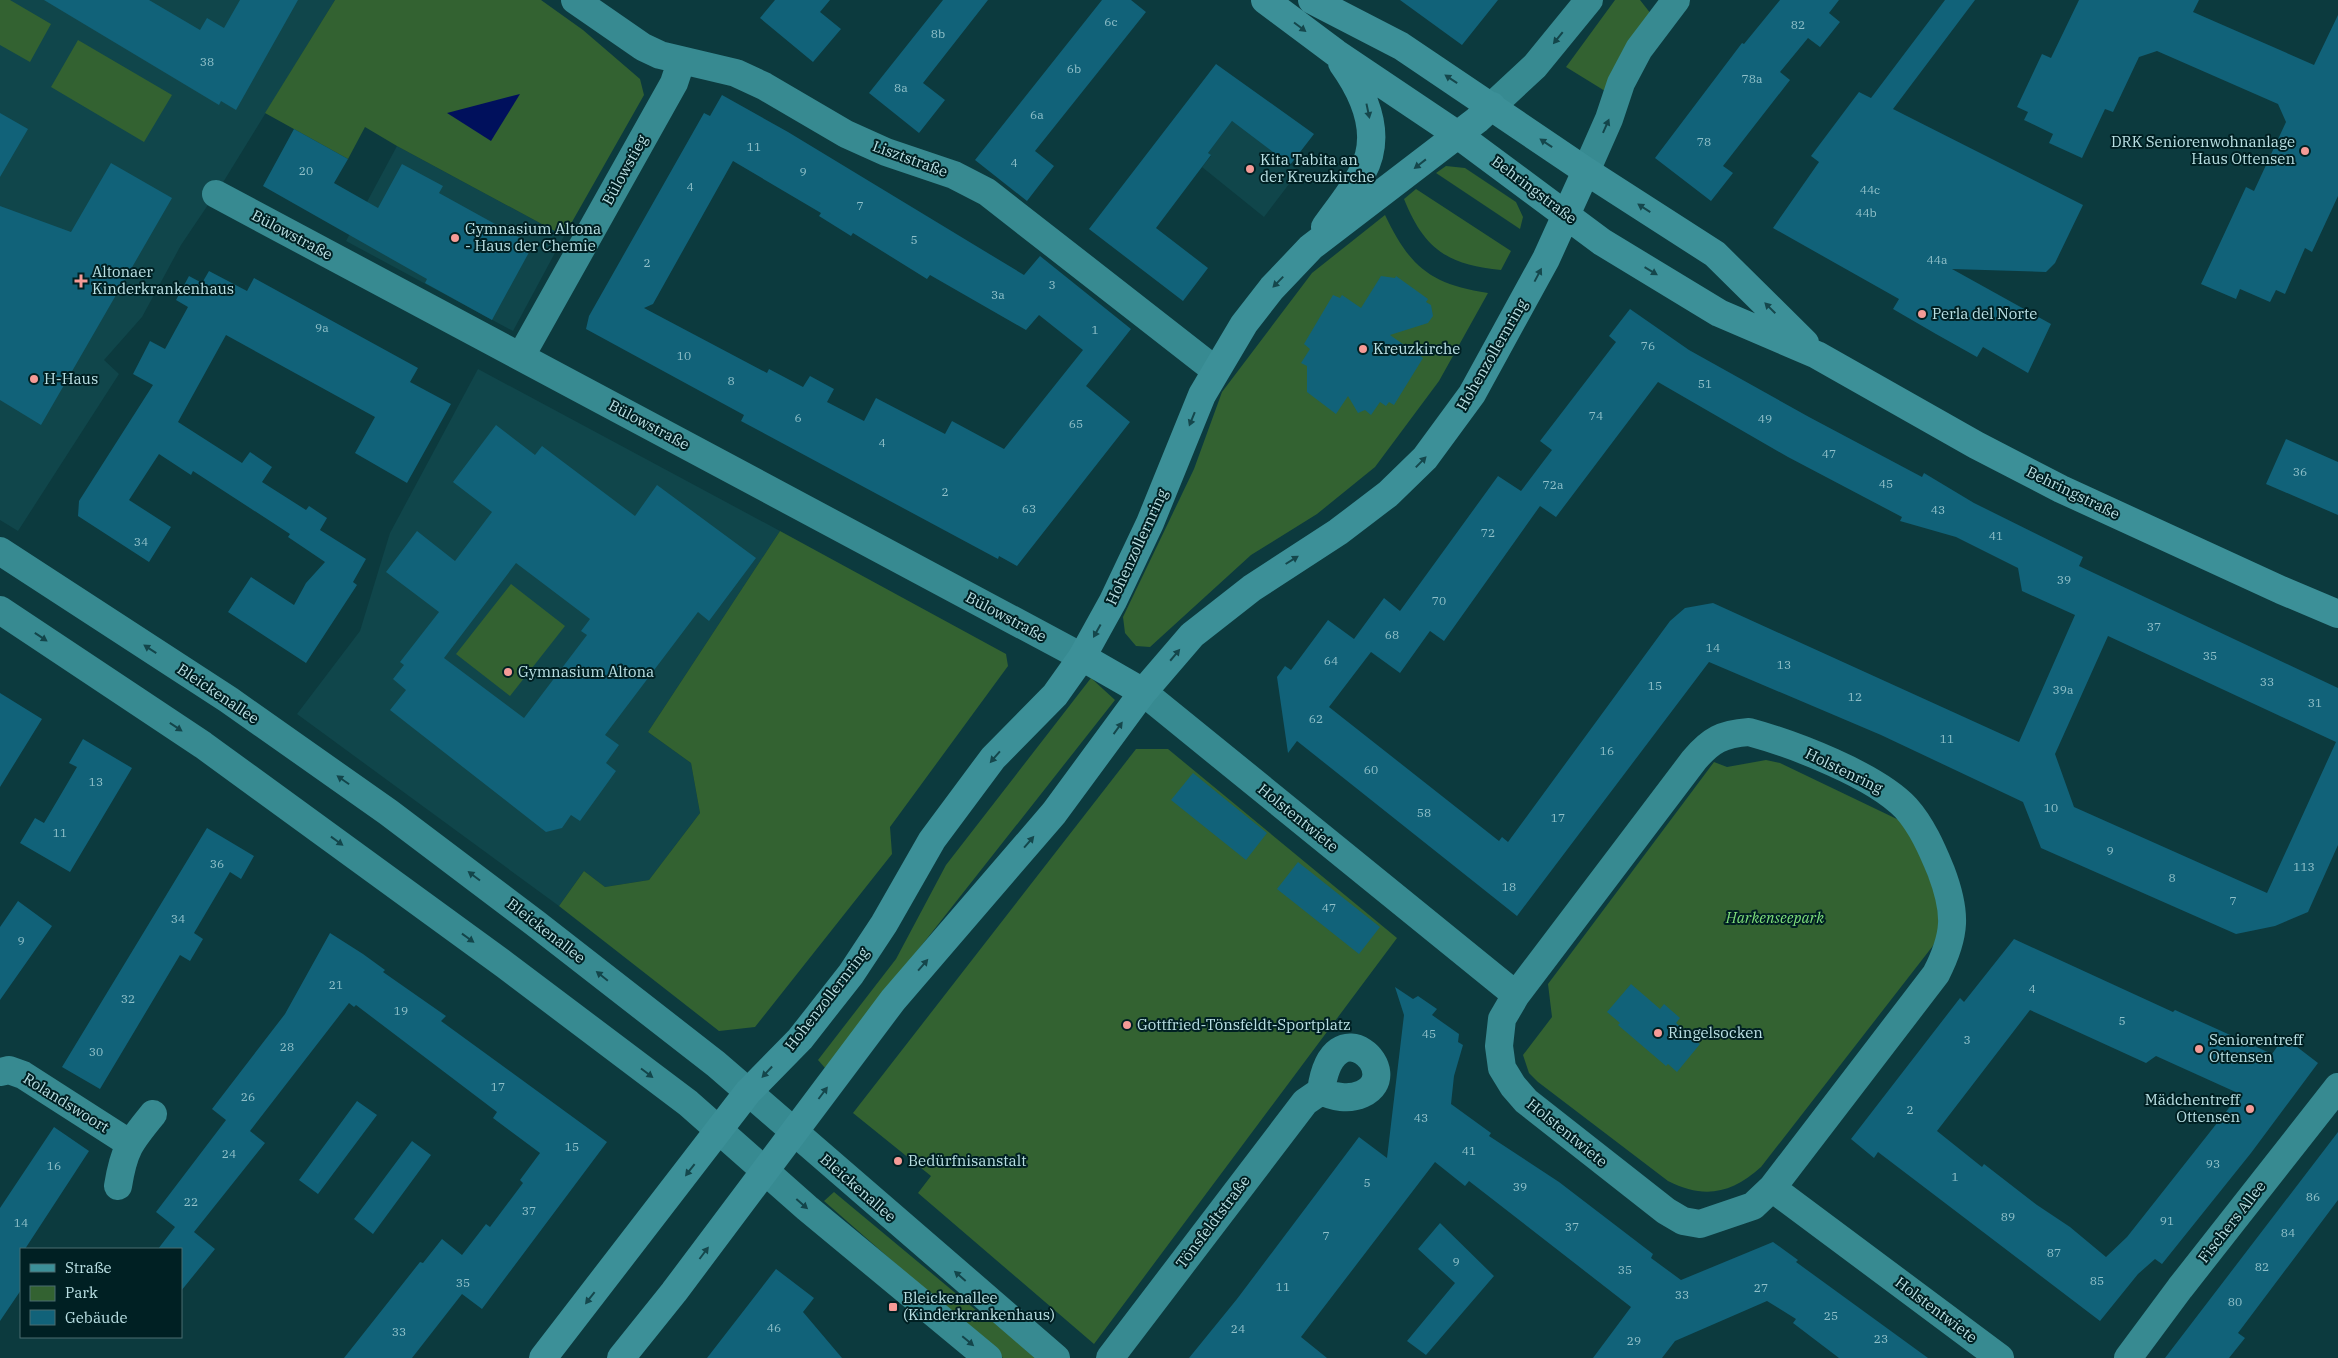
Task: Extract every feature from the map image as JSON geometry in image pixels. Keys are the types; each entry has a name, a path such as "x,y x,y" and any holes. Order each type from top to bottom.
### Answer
{"main road":[{"name":"Behringstraße","path":"1265,0 1336,54 1458,134 1602,242 1719,313 1817,355 1976,445 2061,489 2281,590 2338,614"},
{"name":"Behringstraße","path":"1312,0 1401,46 1586,171 1716,254 1817,355"},
{"path":"1311,247 1363,172 1371,149 1371,127 1365,99 1336,54"},
{"name":"Hohenzollernring","path":"543,1358 748,1092 800,1039 851,974 884,924 932,840 993,758 1055,695 1082,657 1114,602 1146,532 1202,395 1215,370 1244,324 1272,288 1311,247 1492,106"},
{"name":"Hohenzollernring","path":"621,1358 766,1172 793,1132 893,1000 1054,813 1144,692 1192,635 1241,596 1338,532 1388,494 1425,458 1472,394 1525,300 1567,215 1586,171"},
{"path":"1082,657 1144,692"}],"street":[{"name":"Lisztstraße","path":"575,0 643,47 681,62 719,68 736,73 764,86 846,134 886,152 954,175 986,192 1215,370"},
{"name":"Hohenzollernring","path":"1492,106 1535,66 1589,0"},
{"name":"Hohenzollernring","path":"1586,171 1609,119 1620,83 1640,49 1676,0"},
{"name":"Bülowstieg","path":"521,356 674,83 681,62"},
{"name":"Bülowstraße","path":"216,194 1082,657"},
{"name":"Bleickenallee","path":"0,551 229,700 388,812 535,922 748,1092 1056,1358"},
{"path":"0,610 203,745 357,856 681,1098 766,1172 988,1358"},
{"name":"Holstentwiete","path":"1144,692 1516,995 1502,1018 1499,1046 1502,1068 1513,1086 1526,1101 1666,1211 1683,1221 1700,1224 1753,1206 1772,1188 2000,1358"},
{"name":"Holstenring","path":"1516,995 1612,865 1709,742 1732,733 1755,734 1819,758 1887,791 1905,808 1919,826 1937,862 1950,901 1953,928 1948,949 1936,974 1772,1188"},
{"name":"Rolandswoort","path":"0,1072 9,1070 24,1075 130,1143"},
{"name":"Fischers Allee","path":"2128,1358 2180,1288 2338,1087"},
{"name":"Tönsfeldtstraße","path":"1110,1358 1304,1102 1321,1091"},
{"path":"118,1186 122,1159 130,1143 153,1114"}],"shaded area":[{"name":"Altonaer Kinderkrankenhaus","path":"0,0 335,0 222,184 181,245 142,317 104,360 119,374 18,531 0,520"},
{"path":"520,94 491,141 447,113"},
{"name":"Kita Tabita an der Kreuzkirche","path":"1232,121 1299,171 1264,217 1202,167 1211,156 1208,153"},
{"name":"Gymnasium Altona - Haus der Chemie","path":"397,146 564,236 513,331 346,241"},
{"name":"Gymnasium Altona","path":"478,369 780,531 648,732 691,763 700,813 649,880 605,887 584,871 559,906 297,714 360,631 390,533"}],"green space":[{"path":"0,0 10,0 51,24 30,62 0,45"},
{"path":"335,0 541,0 583,30 640,79 644,95 564,236 365,127 348,159 265,113"},
{"path":"1615,0 1640,0 1651,14 1605,91 1566,67"},
{"path":"78,40 172,95 144,142 51,87"},
{"path":"1446,166 1465,168 1516,202 1523,217 1520,229 1436,173"},
{"path":"1416,189 1511,251 1501,270 1482,268 1452,259 1430,242 1420,230 1404,199"},
{"path":"1385,215 1403,248 1424,270 1451,284 1488,293 1439,381 1375,467 1317,514 1251,555 1150,647 1136,646 1125,633 1123,617 1194,469 1222,392 1312,273"},
{"path":"780,531 1006,654 1008,666 890,827 892,854 755,1027 719,1031 559,906 584,871 605,887 649,880 700,813 691,763 648,732"},
{"path":"511,584 565,626 510,696 456,654"},
{"path":"1091,678 1115,700 825,1068 818,1060 896,959 946,865"},
{"name":"Gottfried-Tönsfeldt-Sportplatz","path":"1136,749 1168,749 1397,938 1094,1344 918,1193 931,1176 853,1113"},
{"name":"Harkenseepark","path":"1766,760 1780,763 1901,821 1915,842 1938,901 1939,936 1761,1167 1739,1183 1728,1188 1705,1192 1681,1187 1668,1181 1538,1082 1529,1073 1523,1055 1552,1017 1548,984 1714,762 1727,767"},
{"path":"834,1192 977,1311 1000,1322 1046,1358 1003,1358 824,1201"}],"building":[{"path":"44,0 149,0 200,30 207,18 224,28 240,0 298,0 236,110 221,101 219,105"},
{"path":"775,0 830,0 820,12 841,29 813,62 760,18"},
{"path":"943,0 988,0 923,83 945,100 919,133 869,93"},
{"path":"1102,0 1131,0 1146,12 1035,151 1054,166 1027,201 975,160"},
{"path":"1400,0 1498,0 1462,45"},
{"path":"1780,0 1839,0 1829,13 1840,22 1820,47 1808,38 1780,72 1790,80 1723,166 1733,173 1711,201 1655,158 1742,43 1744,44"},
{"path":"1945,0 1975,0 1893,109 2083,205 2055,263 2046,272 1952,269 2051,324 2028,373 1983,347 1977,357 1936,334 1893,309 1899,299 1773,228 1819,162 1811,156 1859,92 1871,98"},
{"name":"DRK Seniorenwohnanlage Haus Ottensen","path":"2079,0 2199,0 2193,12 2314,65 2338,15 2338,196 2312,252 2305,248 2285,294 2276,290 2270,302 2240,289 2236,299 2201,284 2246,187 2254,191 2286,122 2278,104 2157,51 2139,57 2113,112 2105,109 2082,158 2049,143 2053,134 2024,120 2028,112 2017,107 2042,54 2051,58"},
{"path":"1216,64 1314,134 1290,165 1232,121 1208,153 1211,155 1156,228 1208,268 1183,301 1089,229"},
{"path":"722,95 788,132 1024,275 1040,256 1131,329 1086,386 1130,422 1017,566 999,556 998,559 741,421 744,415 586,329 589,316 704,113 710,116","holes":["733,161 821,213 819,216 851,236 853,233 927,279 930,275 1026,330 1039,315 1083,350 1004,449 952,421 945,434 876,398 864,421 827,402 834,389 810,376 803,387 769,369 767,373 644,308 653,304"]},
{"path":"0,113 28,129 0,177"},
{"name":"Gymnasium Altona - Haus der Chemie","path":"294,129 348,159 334,183 378,208 402,164 443,186 439,193 533,245 492,320 425,283 427,279 263,186"},
{"path":"111,163 172,198 41,425 0,400 0,206 71,232"},
{"path":"209,271 247,291 254,278 418,368 410,382 451,404 407,483 355,453 375,417 226,335 178,422 242,463 250,452 272,467 262,482 306,510 309,506 327,518 320,530 366,559 353,582 357,585 306,663 228,612 251,577 294,605 306,583 325,562 288,537 290,534 193,471 191,475 159,454 129,500 171,527 149,562 78,516 79,501 153,385 133,374 150,341 165,349 188,307 176,300 189,276 202,283"},
{"name":"Kreuzkirche","path":"1381,276 1395,278 1396,276 1428,299 1426,302 1431,305 1433,316 1428,323 1390,335 1423,358 1394,405 1389,402 1386,406 1380,402 1371,415 1365,410 1358,413 1348,396 1336,414 1307,392 1307,366 1301,363 1310,349 1304,344 1333,295 1340,298 1342,295 1361,308"},
{"path":"1630,309 1689,350 1809,417 1922,477 1924,473 1974,503 2083,557 2079,566 2338,688 2338,845 2308,912 2275,926 2236,934 2041,848 2023,802 1881,735 1709,662 1517,916 1297,741 1288,753 1277,677 1285,666 1291,670 1328,620 1354,639 1384,598 1400,611 1498,476 1521,491 1552,450 1540,441 1616,342 1609,336","holes":["1658,382 1788,457 1902,517 1900,521 1956,537 2018,568 2022,591 2075,615 2019,742 1713,603 1685,608 1670,621 1508,842 1502,837 1499,841 1329,707 1371,652 1400,673 1430,631 1444,641 1540,506 1556,517","2108,636 2336,742 2267,893 2074,807 2055,754"]},
{"path":"496,425 535,455 542,446 635,516 657,485 756,558 709,621 698,612 605,735 619,745 606,763 616,771 580,821 571,815 562,828 546,832 390,710 406,690 393,679 404,665 400,662 439,612 386,572 417,531 455,561 492,512 453,482","holes":["516,563 590,619 581,631 587,635 524,718 444,658"]},
{"path":"2286,439 2338,462 2338,515 2266,484"},
{"path":"0,693 42,719 0,787"},
{"path":"83,739 132,768 70,872 20,843 35,818 44,823 77,767 69,763"},
{"path":"1193,773 1267,833 1246,860 1171,800"},
{"path":"207,828 254,856 241,879 230,872 194,933 203,939 190,961 180,955 100,1089 62,1067"},
{"path":"1298,862 1380,927 1359,954 1277,889"},
{"path":"18,901 52,926 0,1000 0,927"},
{"path":"330,933 363,954 385,970 383,972 446,1016 441,1021 607,1142 482,1309 462,1294 412,1358 344,1358 420,1262 423,1263 442,1239 462,1255 486,1224 490,1227 523,1183 520,1180 540,1153 493,1118 497,1112 356,1005 354,1007 349,1003 250,1131 265,1143 194,1232 215,1249 182,1290 182,1248 159,1248 175,1227 156,1212 226,1120 212,1109 285,1014"},
{"path":"2014,939 2173,1012 2175,1010 2272,1054 2284,1037 2318,1063 2251,1153 2162,1264 2155,1259 2138,1274 2100,1321 1878,1152 1874,1158 1851,1139 1960,998 1964,1002","holes":["2030,1010 2146,1063 2156,1056 2240,1094 2127,1237 2106,1257 2070,1227 2037,1205 1984,1164 1982,1167 1937,1131"]},
{"path":"1631,984 1660,1009 1664,1004 1680,1018 1676,1023 1700,1044 1677,1072 1668,1064 1666,1066 1618,1025 1620,1023 1607,1012"},
{"path":"1395,987 1413,999 1418,996 1437,1009 1432,1015 1459,1034 1458,1042 1463,1045 1454,1076 1451,1104 1491,1133 1489,1136 1559,1182 1653,1254 1651,1258 1681,1280 1773,1242 1798,1260 1796,1262 1928,1358 1839,1358 1793,1323 1796,1319 1767,1301 1675,1341 1662,1358 1593,1358 1631,1307 1469,1181 1465,1186 1435,1162 1301,1337 1327,1358 1189,1358 1237,1299 1359,1137 1387,1158 1404,1015"},
{"path":"357,1101 377,1115 318,1194 299,1180"},
{"path":"54,1127 89,1151 26,1248 20,1248 20,1291 0,1321 0,1208"},
{"path":"2338,1132 2338,1200 2238,1333 2245,1338 2229,1358 2165,1358"},
{"path":"412,1141 431,1155 373,1234 354,1219"},
{"path":"1440,1223 1494,1276 1426,1355 1407,1341 1455,1283 1418,1249"},
{"path":"776,1269 814,1298 803,1312 842,1358 707,1358"}],"place":[{"name":"DRK Seniorenwohnanlage Haus Ottensen","path":"2305,151"},
{"name":"Kita Tabita an der Kreuzkirche","path":"1250,169"},
{"name":"Gymnasium Altona - Haus der Chemie","path":"455,238"},
{"name":"Altonaer Kinderkrankenhaus","path":"81,281"},
{"name":"Perla del Norte","path":"1922,314"},
{"name":"Kreuzkirche","path":"1363,349"},
{"name":"H-Haus","path":"34,379"},
{"name":"Gymnasium Altona","path":"508,672"},
{"name":"Gottfried-Tönsfeldt-Sportplatz","path":"1127,1025"},
{"name":"Ringelsocken","path":"1658,1033"},
{"name":"Seniorentreff Ottensen","path":"2199,1049"},
{"name":"Mädchentreff Ottensen","path":"2250,1109"},
{"name":"Bedürfnisanstalt","path":"898,1161"},
{"name":"Bleickenallee (Kinderkrankenhaus)","path":"893,1307"}]}
